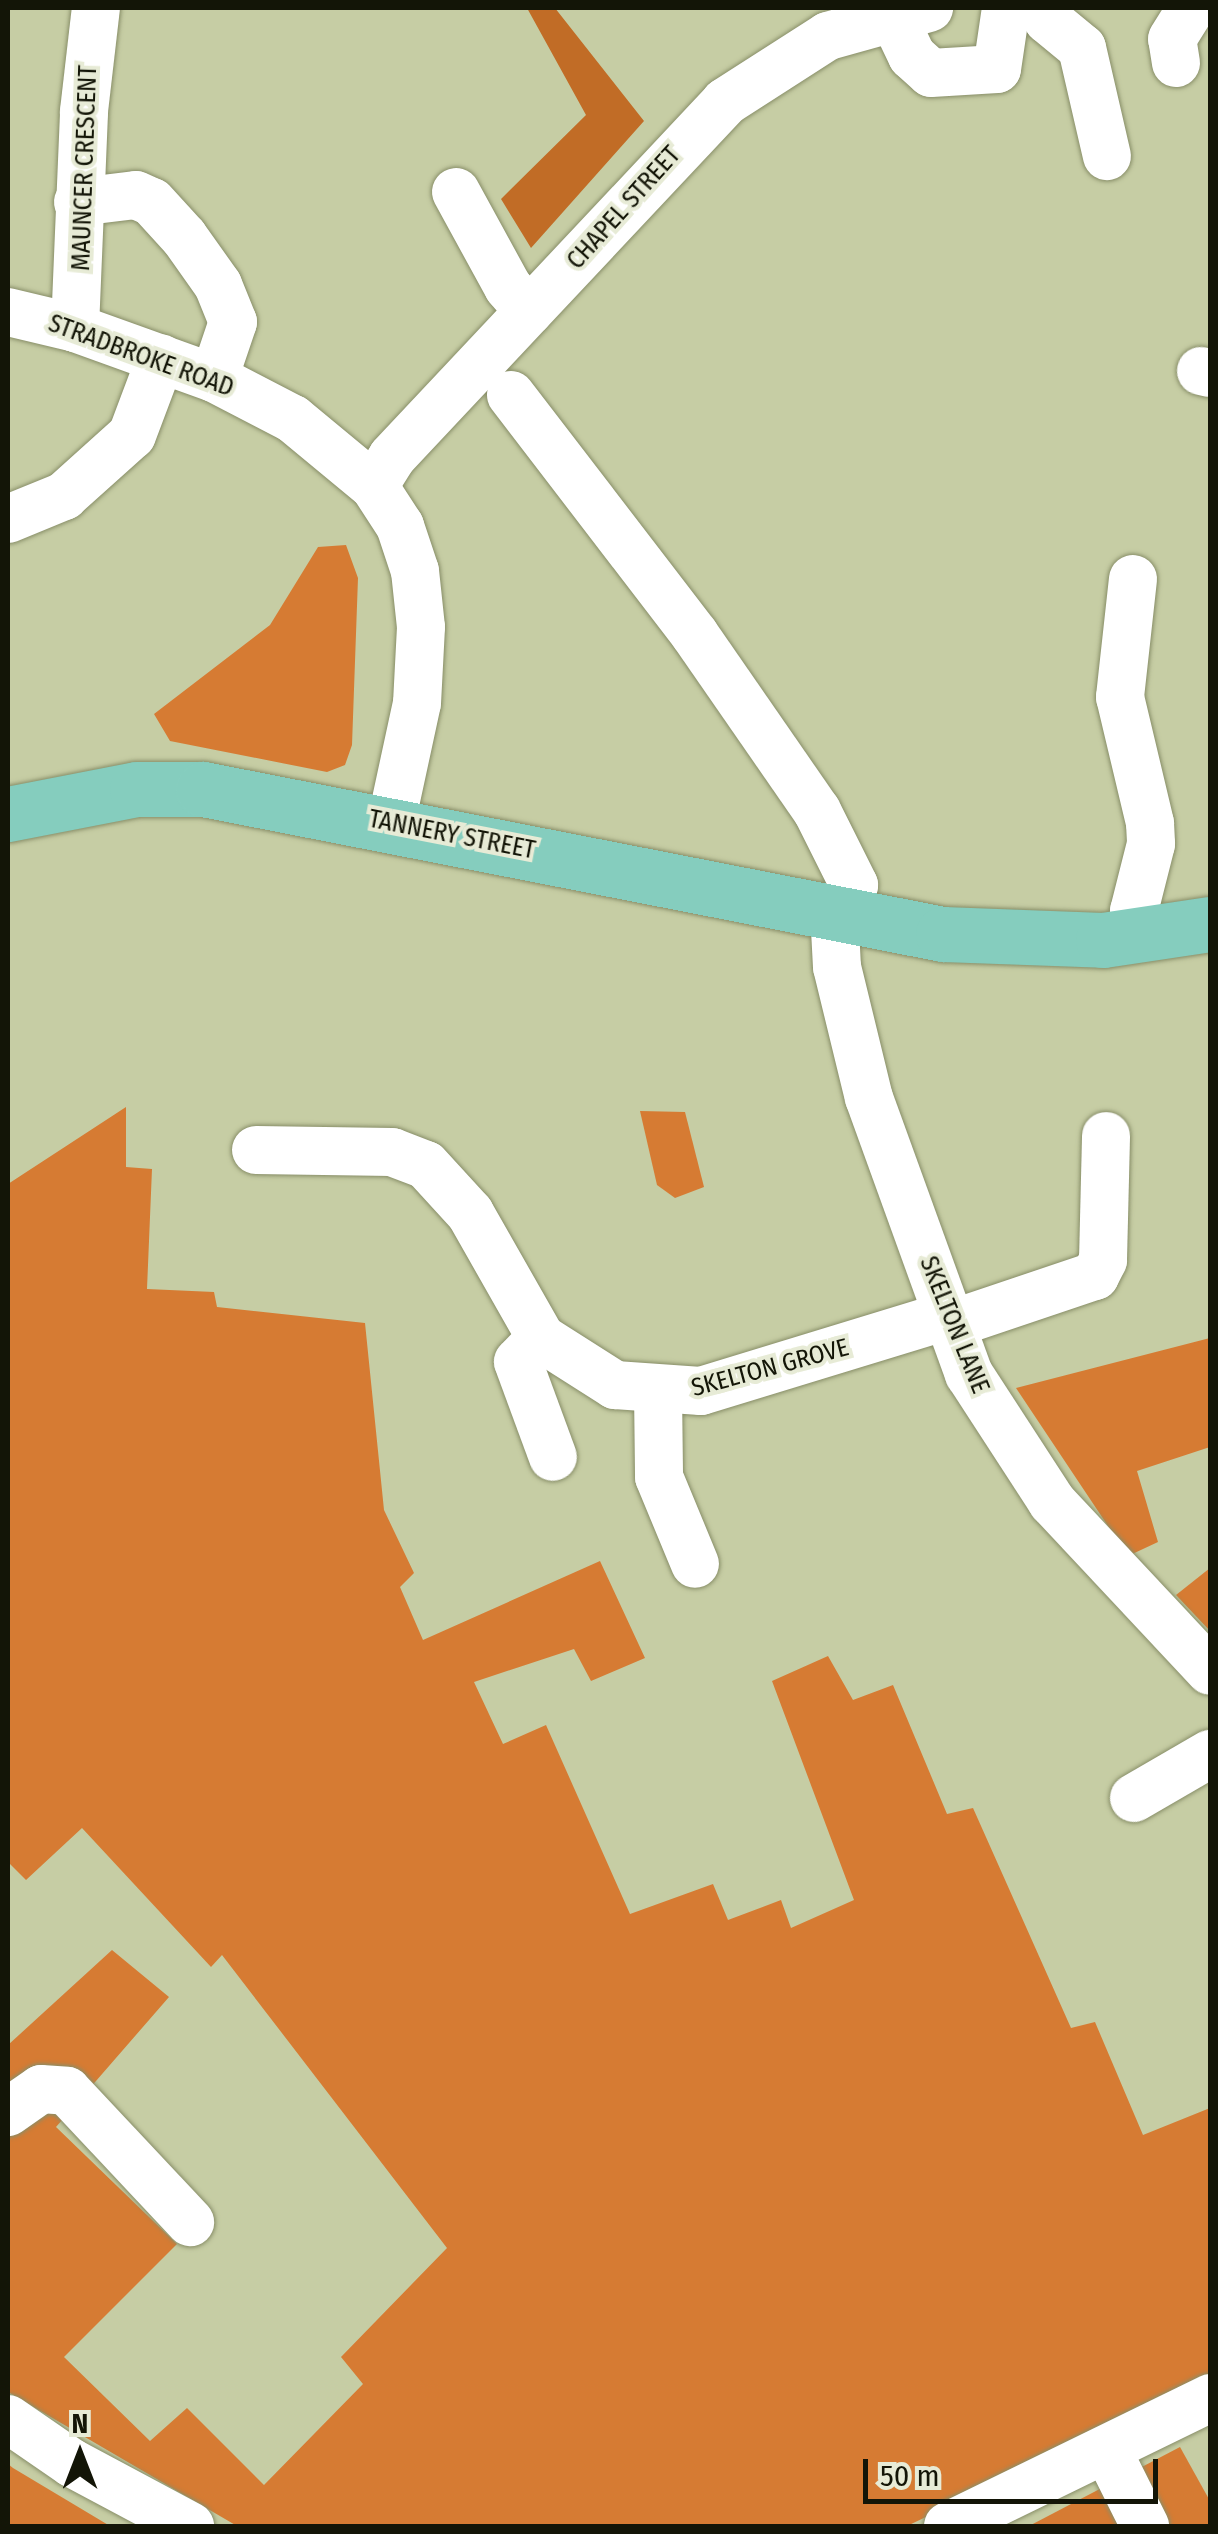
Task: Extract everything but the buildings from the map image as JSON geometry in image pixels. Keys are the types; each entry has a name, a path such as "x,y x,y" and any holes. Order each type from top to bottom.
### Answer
{"main road":[{"name":"TANNERY STREET","path":"30,808 138,788 202,788 982,939 1141,936 1210,924"}],"street":[{"name":"MAUNCER CRESCENT","path":"75,328 78,202 96,8"},
{"path":"903,9 912,56 931,73 997,69 1006,8"},
{"path":"1046,8 1048,20 1082,48 1108,156"},
{"path":"1176,63 1172,40 1191,8"},
{"name":"CHAPEL STREET","path":"374,486 392,457 725,102 828,36 903,9"},
{"path":"456,192 508,288 529,311"},
{"path":"78,202 136,195 152,202 184,237 218,285 233,322 214,378"},
{"name":"STRADBROKE ROAD","path":"8,313 75,328 214,378 293,418 374,486 400,526 422,626 417,702 391,823"},
{"path":"8,519 64,496 132,435 161,358"},
{"path":"511,395 695,635 818,812 854,885 841,912"},
{"path":"1132,579 1120,697 1150,823 1134,911 1141,936"},
{"name":"SKELTON LANE","path":"841,912 837,967 869,1098 968,1374 1025,1467 1210,1671"},
{"name":"SKELTON GROVE","path":"256,1150 392,1152 426,1165 470,1213 541,1338 615,1386 701,1391 1095,1276 1103,1260 1106,1136"},
{"path":"541,1338 518,1362 553,1457"},
{"path":"658,1391 659,1476 695,1564"},
{"path":"1134,1798 1210,1754"},
{"path":"8,2112 41,2088 67,2091 190,2222"},
{"path":"948,2526 1108,2452 1210,2398"},
{"path":"8,2419 72,2463 190,2526"},
{"path":"1108,2452 1144,2526"}],"shaded area":[{"path":"527,8 555,8 644,121 531,248 501,199 586,115"},
{"path":"346,545 358,578 352,745 345,765 327,772 170,741 154,714 270,625 318,547"},
{"path":"126,1107 126,1167 152,1169 147,1289 214,1292 217,1307 365,1323 384,1510 414,1573 400,1587 423,1640 600,1561 645,1658 591,1681 574,1649 474,1682 503,1744 546,1725 630,1914 713,1884 728,1920 781,1900 791,1928 854,1900 772,1681 828,1656 853,1700 893,1685 947,1814 973,1808 1071,2028 1095,2022 1143,2135 1210,2108 1210,2381 907,2526 237,2526 8,2392 8,2045 112,1950 169,1997 56,2127 177,2244 64,2357 150,2441 187,2408 264,2485 363,2384 341,2357 447,2248 222,1955 211,1967 82,1828 26,1880 8,1862 8,1184"},
{"path":"640,1111 685,1112 704,1187 675,1198 657,1185"},
{"path":"1210,1338 1210,1447 1137,1471 1158,1542 1128,1556 1016,1388"},
{"path":"1210,1568 1210,1631 1176,1595"},
{"path":"1180,2447 1210,2501 1210,2526 1029,2526"},
{"path":"8,2464 13,2468 110,2526 8,2526"}]}
